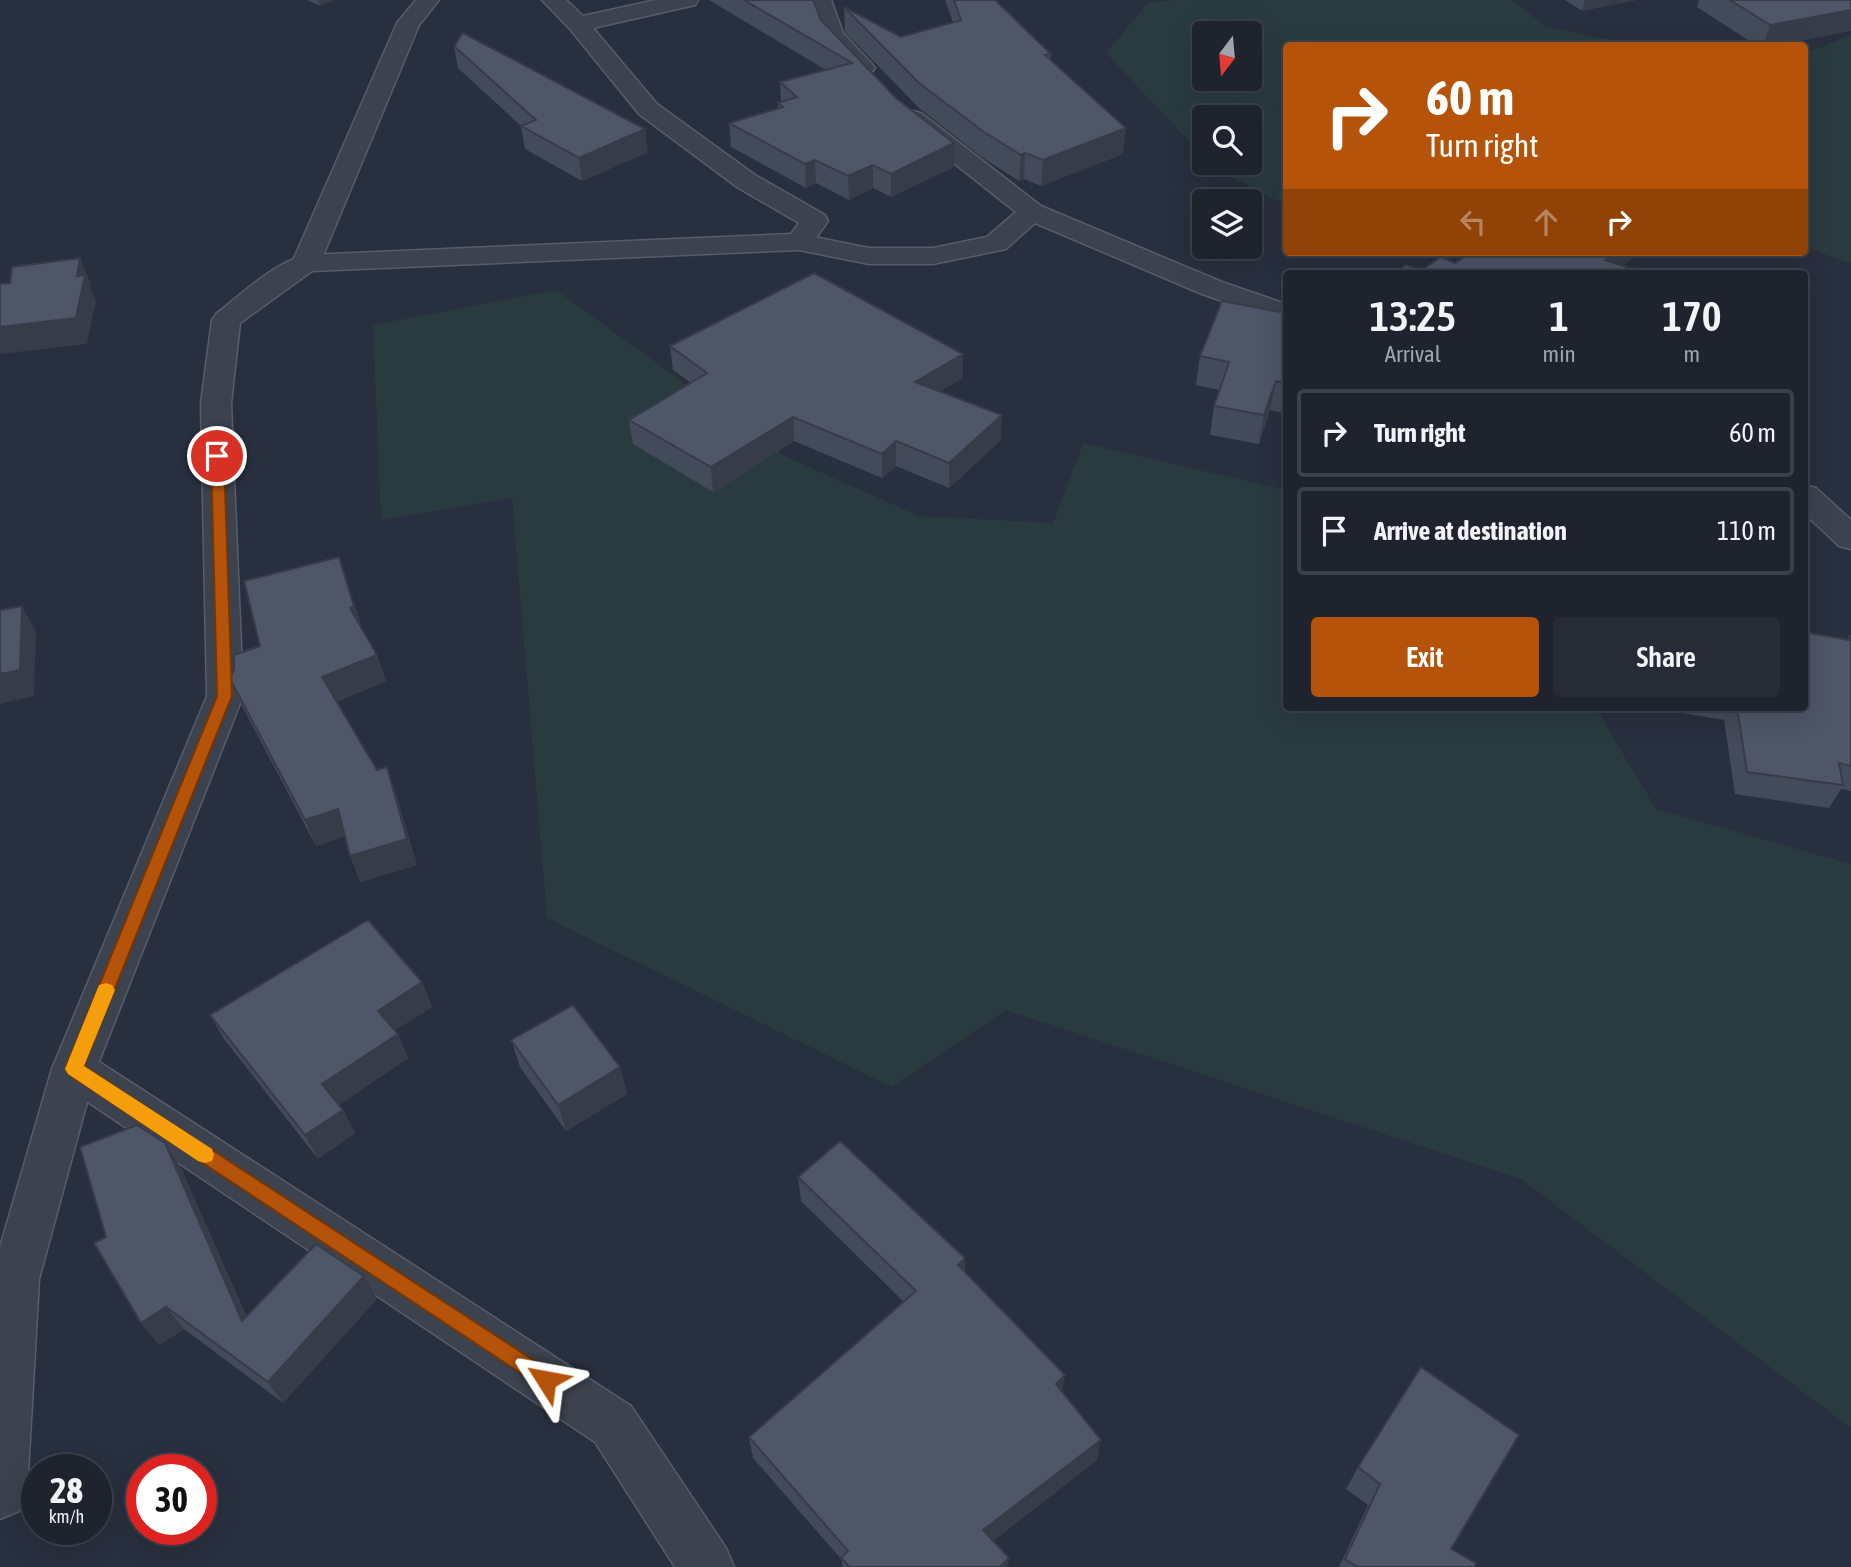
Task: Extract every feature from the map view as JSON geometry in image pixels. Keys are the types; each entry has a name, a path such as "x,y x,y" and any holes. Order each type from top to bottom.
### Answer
{"street":[{"path":"306,263 408,23 428,0"},
{"path":"553,0 578,24 648,109 746,181 815,221 799,242"},
{"path":"578,24 687,0"},
{"path":"820,0 832,35 879,85"},
{"path":"898,105 1032,212 1212,288 1283,313"},
{"path":"0,1492 15,1279 74,1069 225,696 216,403 226,320 306,263 799,242 869,256 933,256 996,243 1032,212"},
{"path":"1808,499 1851,538"},
{"path":"74,1069 613,1424 706,1567"}],"shaded area":[{"path":"1173,0 1511,0 1547,27 1620,42 1283,42 1283,203 1262,193 1262,189 1255,189 1228,175 1262,175 1262,105 1192,105 1192,144 1106,53 1148,3"},
{"path":"1851,35 1851,264 1808,248 1808,52"},
{"path":"556,290 786,457 919,516 1053,523 1083,443 1283,489 1283,711 1597,711 1656,809 1851,864 1851,1428 1521,1179 1006,1010 892,1087 547,918 512,498 381,520 373,325"}],"building":[{"path":"744,0 813,0 821,20 897,99 954,143 891,174 873,165 848,176 815,160 805,164 729,123 783,107 778,103 797,97 780,82 852,63"},
{"path":"954,0 995,0 1051,54 1045,55 1126,128 1043,160 1025,153 1021,155 984,132 919,83 844,7 901,37 961,20"},
{"path":"1730,0 1851,0 1851,10 1770,25"},
{"path":"463,33 645,129 579,158 521,126 536,120 454,46"},
{"path":"1466,256 1610,256 1605,260 1637,270 1422,270 1441,257 1455,263"},
{"path":"80,258 77,276 85,275 76,318 0,327 0,284 10,283 12,267"},
{"path":"1405,265 1422,270 1400,270"},
{"path":"814,273 963,354 915,382 1002,415 949,463 896,441 882,454 793,417 711,467 629,420 707,373 670,346"},
{"path":"1222,301 1283,312 1283,383 1276,381 1264,415 1214,406 1229,362 1200,356"},
{"path":"339,557 354,606 350,608 377,655 322,677 377,770 387,767 407,839 350,856 338,809 305,820 230,679 234,669 234,655 260,646 244,581"},
{"path":"22,606 20,670 0,674 0,610"},
{"path":"1808,633 1849,640 1851,636 1851,766 1839,763 1843,785 1747,772 1738,711 1808,711"},
{"path":"368,920 422,982 378,1011 398,1034 322,1084 343,1110 305,1135 210,1015"},
{"path":"573,1005 620,1067 558,1105 511,1040"},
{"path":"137,1125 165,1143 242,1321 316,1244 364,1276 268,1382 166,1307 141,1323 94,1243 106,1237 80,1147"},
{"path":"840,1141 965,1258 958,1265 1065,1375 1056,1384 1101,1440 983,1530 1009,1558 1000,1567 850,1567 841,1558 848,1551 749,1437 916,1291 798,1177"},
{"path":"1421,1367 1519,1435 1451,1549 1476,1563 1474,1567 1358,1567 1345,1559 1380,1484 1358,1467"}],"slow traffic":[{"path":"106,990 74,1069 205,1155"}],"route":[{"path":"217,456 225,696 74,1069 546,1380"}]}
